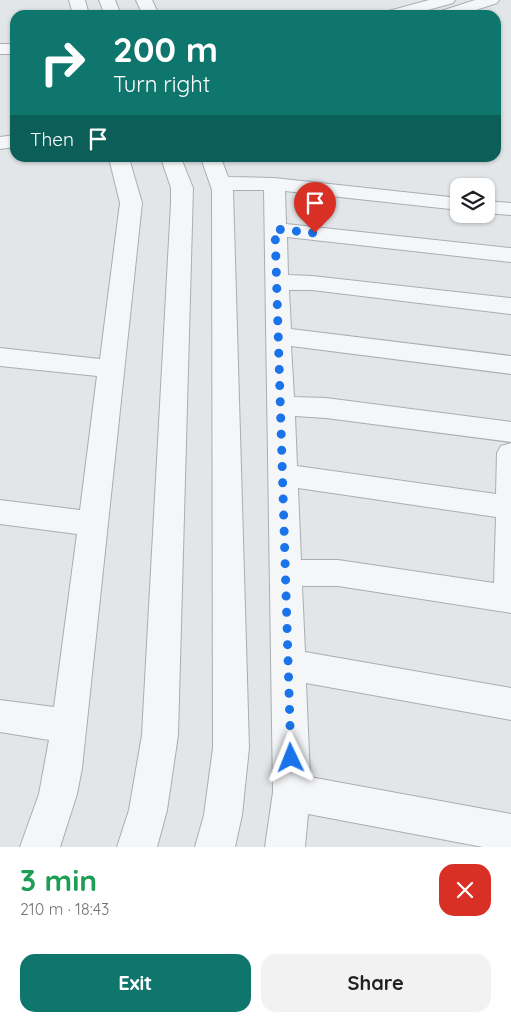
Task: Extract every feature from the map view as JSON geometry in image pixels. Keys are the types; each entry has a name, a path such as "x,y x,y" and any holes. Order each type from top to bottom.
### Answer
{"street":[{"path":"410,10 447,0"},
{"path":"460,10 491,0"},
{"path":"40,847 58,794 69,726 113,369 131,203 120,162"},
{"path":"137,847 148,810 160,726 182,203 182,188 172,162"},
{"path":"216,170 274,184 450,203"},
{"path":"215,847 223,815 231,748 223,190 216,170"},
{"path":"274,184 292,792 285,847"},
{"path":"495,207 511,209"},
{"path":"275,229 511,255"},
{"path":"277,282 312,283 511,306"},
{"path":"278,336 511,365"},
{"path":"0,357 113,369"},
{"path":"281,406 326,408 511,432"},
{"path":"286,573 338,573 510,599 511,453"},
{"path":"283,475 511,508"},
{"path":"0,512 94,524"},
{"path":"288,665 511,704"},
{"path":"0,716 69,726"},
{"path":"292,792 511,834"}],"route":[{"path":"291,758 275,229 315,233"}]}
